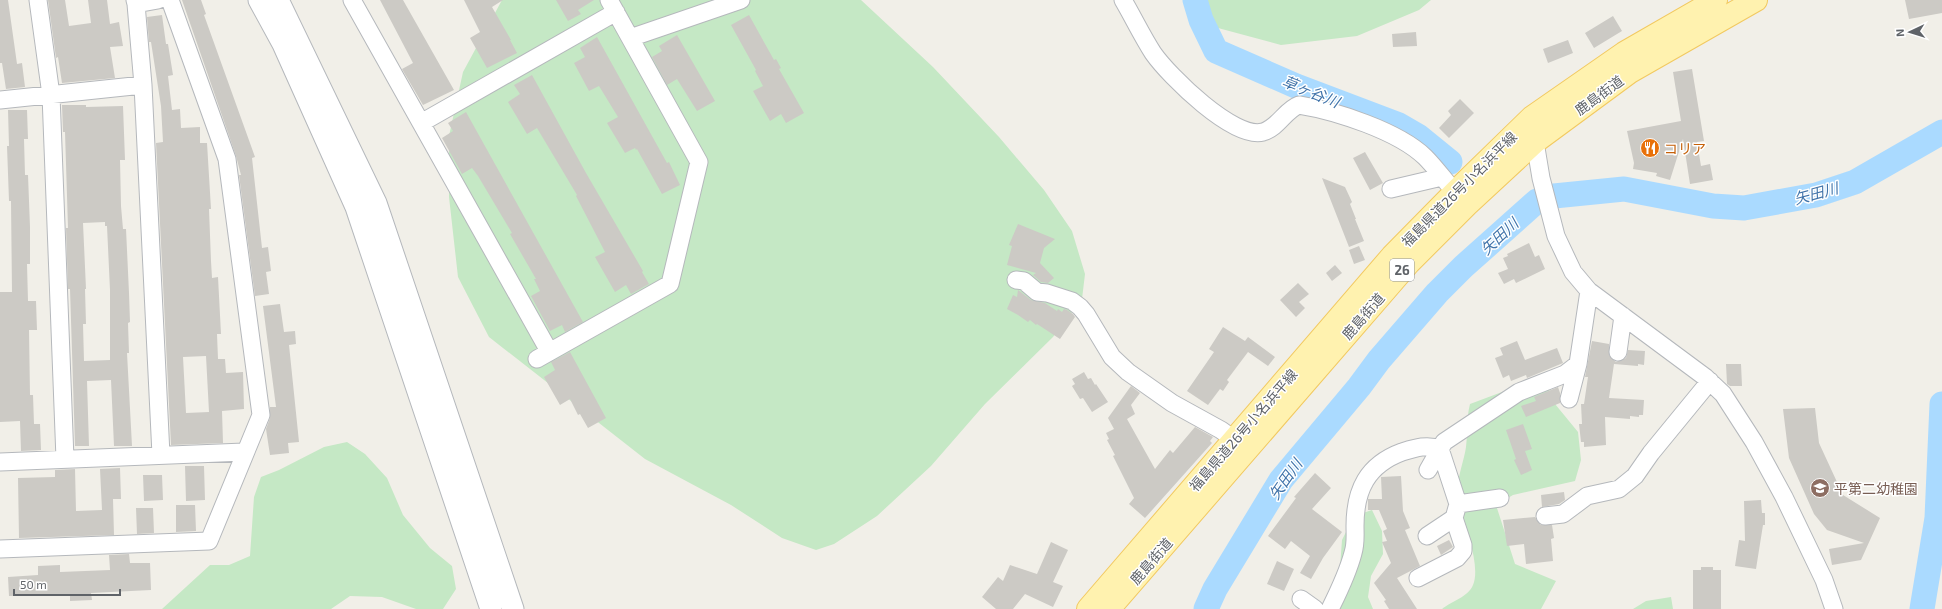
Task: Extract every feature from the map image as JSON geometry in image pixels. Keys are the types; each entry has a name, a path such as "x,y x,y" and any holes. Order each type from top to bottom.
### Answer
{"main road":[{"name":"福島県道26号小名浜平線","path":"1088,609 1392,256 1448,185 1532,117 1624,53 1716,0"},
{"name":"鹿島街道","path":"1109,609 1409,263 1467,205 1535,142 1630,72 1756,0"}],"street":[{"path":"38,0 51,95 65,459"},
{"path":"158,0 136,2 144,85 161,455"},
{"path":"0,549 209,541 244,452 261,415 227,159 170,0"},
{"path":"259,0 283,44 356,207 491,609"},
{"path":"278,0 376,203 513,609"},
{"path":"352,0 421,123 543,355 670,284 699,162 612,6 421,123"},
{"path":"630,38 741,0"},
{"path":"1123,0 1154,54 1196,99 1225,121 1253,133 1263,132 1272,128 1284,118 1292,108 1299,105 1350,118 1398,138 1425,157 1448,185"},
{"path":"0,100 144,85"},
{"path":"1535,142 1544,189 1556,236 1573,272 1589,291 1710,381 1723,394 1784,497 1824,580 1834,609"},
{"path":"1390,189 1448,185"},
{"path":"1016,280 1024,281 1037,292 1047,293 1072,301 1086,314 1112,357 1128,372 1172,403 1221,430 1235,440"},
{"path":"1569,399 1578,364 1589,291"},
{"path":"1618,352 1623,316"},
{"path":"1428,470 1444,442 1519,392 1565,374 1578,364"},
{"path":"1545,516 1563,514 1587,496 1619,489 1635,476 1651,453 1710,381"},
{"path":"1330,609 1349,570 1354,551 1358,499 1364,481 1377,466 1393,456 1424,446 1440,448"},
{"path":"1418,578 1457,558 1463,551 1456,511 1440,448"},
{"path":"0,462 244,452"},
{"path":"1428,536 1456,511 1500,498"}],"green space":[{"path":"502,0 861,0 933,67 999,137 1044,190 1072,231 1085,274 1082,299 1053,337 985,404 931,466 877,516 834,544 816,550 782,538 731,505 645,459 489,337 458,277 449,197 449,136 463,72"},
{"path":"1184,0 1431,0 1419,10 1357,36 1281,45 1218,28"},
{"path":"1550,374 1569,376 1546,393 1578,432 1581,460 1575,481 1513,495 1496,505 1515,564 1556,581 1541,609 1442,609 1471,589 1475,576 1473,553 1458,495 1459,477 1466,447 1470,404"},
{"path":"347,442 365,454 387,478 403,515 430,548 452,566 456,589 443,609 416,609 382,597 350,596 331,609 162,609 210,565 229,565 250,556 254,497 261,477 279,470 324,447"},
{"path":"1372,510 1382,531 1383,554 1371,576 1368,597 1373,609 1337,609 1342,540 1354,516"},
{"path":"1671,597 1673,609 1633,609 1646,601"}],"building":[{"path":"0,0 8,0 17,64 22,63 25,87 6,89 2,63 0,63"},
{"path":"48,0 65,0 69,26 91,23 88,0 107,0 110,24 119,22 123,46 110,47 115,78 62,83 58,57 56,58"},
{"path":"182,0 201,0 206,14 204,15 255,157 252,158 262,248 268,247 271,271 266,272 269,294 255,296 239,175 241,175 236,156"},
{"path":"380,0 403,0 454,90 423,105 402,69 413,63"},
{"path":"464,0 503,0 492,7 517,53 487,68 470,38 480,32"},
{"path":"556,0 594,0 578,10 581,14 568,21"},
{"path":"1905,0 1942,0 1942,13 1909,19"},
{"path":"162,15 166,44 168,44 173,75 168,76 172,110 180,109 181,128 200,127 200,143 207,143 211,209 209,209 212,278 218,277 221,334 217,334 218,359 225,359 226,373 243,372 244,409 222,411 223,443 171,445 156,143 163,142 161,106 151,42 149,42 147,17","holes":["206,356 209,412 186,413 183,357"]},
{"path":"749,15 774,60 776,59 781,68 779,69 804,113 786,123 781,114 770,121 753,91 763,86 755,71 756,70 731,25"},
{"path":"1613,16 1622,31 1594,48 1585,33"},
{"path":"1416,32 1417,46 1393,47 1392,34"},
{"path":"677,35 715,101 697,111 677,79 667,85 652,57 662,51 659,46"},
{"path":"597,37 667,163 669,162 680,185 662,194 637,149 636,150 635,148 625,153 607,123 618,117 599,86 589,91 574,63 585,57 580,48"},
{"path":"1568,40 1573,53 1548,63 1543,49"},
{"path":"1692,69 1704,141 1697,142 1701,166 1710,164 1713,180 1690,184 1683,139 1670,180 1656,176 1657,173 1633,169 1634,163 1627,131 1681,121 1673,72"},
{"path":"532,75 649,284 631,294 626,285 615,292 595,257 605,252 576,196 577,195 537,128 527,134 508,102 520,94 514,85"},
{"path":"1460,99 1474,113 1449,138 1439,128 1451,115 1448,111"},
{"path":"62,105 86,105 86,107 123,106 125,160 120,160 121,206 123,229 126,229 129,293 129,353 127,353 132,446 114,446 111,380 87,381 89,446 75,446 70,289 68,289 66,228 68,228 65,132 63,132","holes":["105,222 105,226 107,226 110,290 110,360 84,361 83,324 86,324 86,289 83,223"]},
{"path":"8,110 27,110 28,139 24,139 25,175 28,175 30,227 30,264 27,264 28,301 36,301 37,330 29,330 30,395 33,395 34,424 40,424 41,450 21,451 20,421 0,422 0,292 12,292 11,201 9,201 7,146 9,146"},
{"path":"466,112 583,322 565,332 562,325 550,331 531,296 540,291 534,279 536,279 510,234 512,233 478,176 472,168 462,174 442,138 453,131 448,123"},
{"path":"1365,152 1383,183 1370,190 1353,158"},
{"path":"1322,178 1345,187 1352,202 1350,204 1364,241 1349,247"},
{"path":"1018,224 1055,239 1044,248 1040,263 1054,278 1048,283 1041,282 1033,275 1036,273 1007,265 1012,246 1009,245"},
{"path":"1529,243 1535,257 1539,255 1545,269 1516,283 1514,279 1504,284 1498,273 1508,269 1503,258 1508,256 1507,254"},
{"path":"1359,246 1365,260 1354,264 1349,250"},
{"path":"1335,265 1342,273 1332,281 1326,273"},
{"path":"1298,283 1309,294 1299,302 1305,308 1296,317 1280,300"},
{"path":"1018,290 1031,300 1045,303 1057,311 1058,309 1062,312 1064,309 1073,314 1075,317 1060,339 1030,320 1028,322 1007,309 1013,295 1017,297"},
{"path":"280,304 284,332 295,331 296,344 289,345 299,442 288,443 289,453 270,455 266,429 270,418 270,407 276,407 263,306"},
{"path":"1223,327 1245,341 1248,337 1275,357 1268,366 1248,352 1227,380 1229,382 1223,391 1220,389 1208,405 1187,391 1214,352 1209,349"},
{"path":"1517,341 1525,360 1557,348 1563,363 1527,378 1526,375 1511,381 1509,375 1503,378 1495,358 1503,355 1500,348"},
{"path":"1592,341 1609,344 1609,355 1616,362 1626,358 1628,350 1645,351 1644,365 1614,364 1609,398 1644,400 1643,415 1639,415 1639,417 1630,416 1630,419 1605,417 1606,445 1584,447 1584,442 1581,442 1579,424 1582,424 1581,404 1584,404 1588,377 1585,377"},
{"path":"570,352 606,418 588,428 580,414 578,415 570,399 560,405 544,377 555,370 551,362"},
{"path":"1726,364 1741,364 1742,386 1730,386 1727,384"},
{"path":"1084,372 1088,379 1091,378 1095,385 1096,384 1108,402 1092,412 1083,398 1080,399 1072,386 1075,384 1072,379"},
{"path":"1131,386 1140,393 1131,405 1135,414 1127,419 1155,469 1170,450 1173,453 1195,427 1213,437 1210,441 1212,443 1145,518 1129,504 1134,498 1113,456 1115,455 1107,440 1109,439 1106,433 1114,429 1108,418"},
{"path":"1558,387 1560,393 1560,403 1526,417 1521,406 1536,401 1534,397"},
{"name":"平第二幼稚園","path":"1815,408 1819,443 1843,495 1880,518 1861,560 1832,565 1829,549 1864,543 1827,530 1814,514 1789,458 1783,409"},
{"path":"1523,424 1532,449 1525,451 1532,470 1521,475 1514,460 1516,459 1506,430"},
{"path":"185,466 204,466 205,500 186,501"},
{"path":"120,468 121,499 113,499 114,535 19,538 18,478 55,477 55,470 75,469 76,511 102,510 100,469"},
{"path":"1315,473 1331,488 1312,509 1342,532 1323,558 1311,579 1300,573 1310,556 1291,541 1285,549 1268,536 1296,498 1294,497"},
{"path":"143,475 162,475 163,500 144,501"},
{"path":"1401,476 1403,511 1410,528 1405,530 1420,566 1397,578 1417,609 1389,609 1384,601 1386,600 1374,583 1391,563 1382,542 1387,541 1383,531 1387,529 1379,510 1368,510 1368,499 1382,499 1381,477"},
{"path":"1564,492 1565,500 1559,504 1542,507 1541,495"},
{"path":"1761,500 1762,513 1765,513 1765,525 1763,525 1756,569 1735,566 1739,540 1745,541 1744,501"},
{"path":"176,505 195,505 196,531 176,532"},
{"path":"136,508 153,508 154,533 137,534"},
{"path":"1535,517 1541,525 1552,525 1554,538 1551,539 1553,561 1526,564 1524,544 1507,546 1503,520"},
{"path":"1449,540 1453,547 1441,555 1437,546"},
{"path":"1051,542 1068,550 1053,582 1063,586 1053,607 1025,594 1013,609 996,609 982,597 998,577 1003,581 1010,565 1037,574"},
{"path":"129,554 130,563 150,563 151,590 91,593 92,600 70,601 70,594 9,596 8,577 38,575 38,566 60,565 60,572 110,570 109,555"},
{"path":"1277,561 1294,569 1284,591 1267,584"},
{"path":"1701,567 1713,567 1713,570 1721,570 1721,609 1693,609 1693,570 1701,570"}],"waterway":[{"name":"草ヶ谷川","path":"1195,0 1201,20 1216,51 1296,86 1399,125 1418,136 1450,162"},
{"name":"矢田川","path":"1206,609 1215,589 1281,480 1359,387 1379,360 1437,293 1463,267 1537,201 1554,196 1624,189 1713,206 1744,208 1816,195 1855,182 1942,132"},
{"path":"1922,609 1937,518 1942,404"}],"place":[{"name":"コリア","path":"1650,148"},
{"name":"平第二幼稚園","path":"1820,488"}]}
